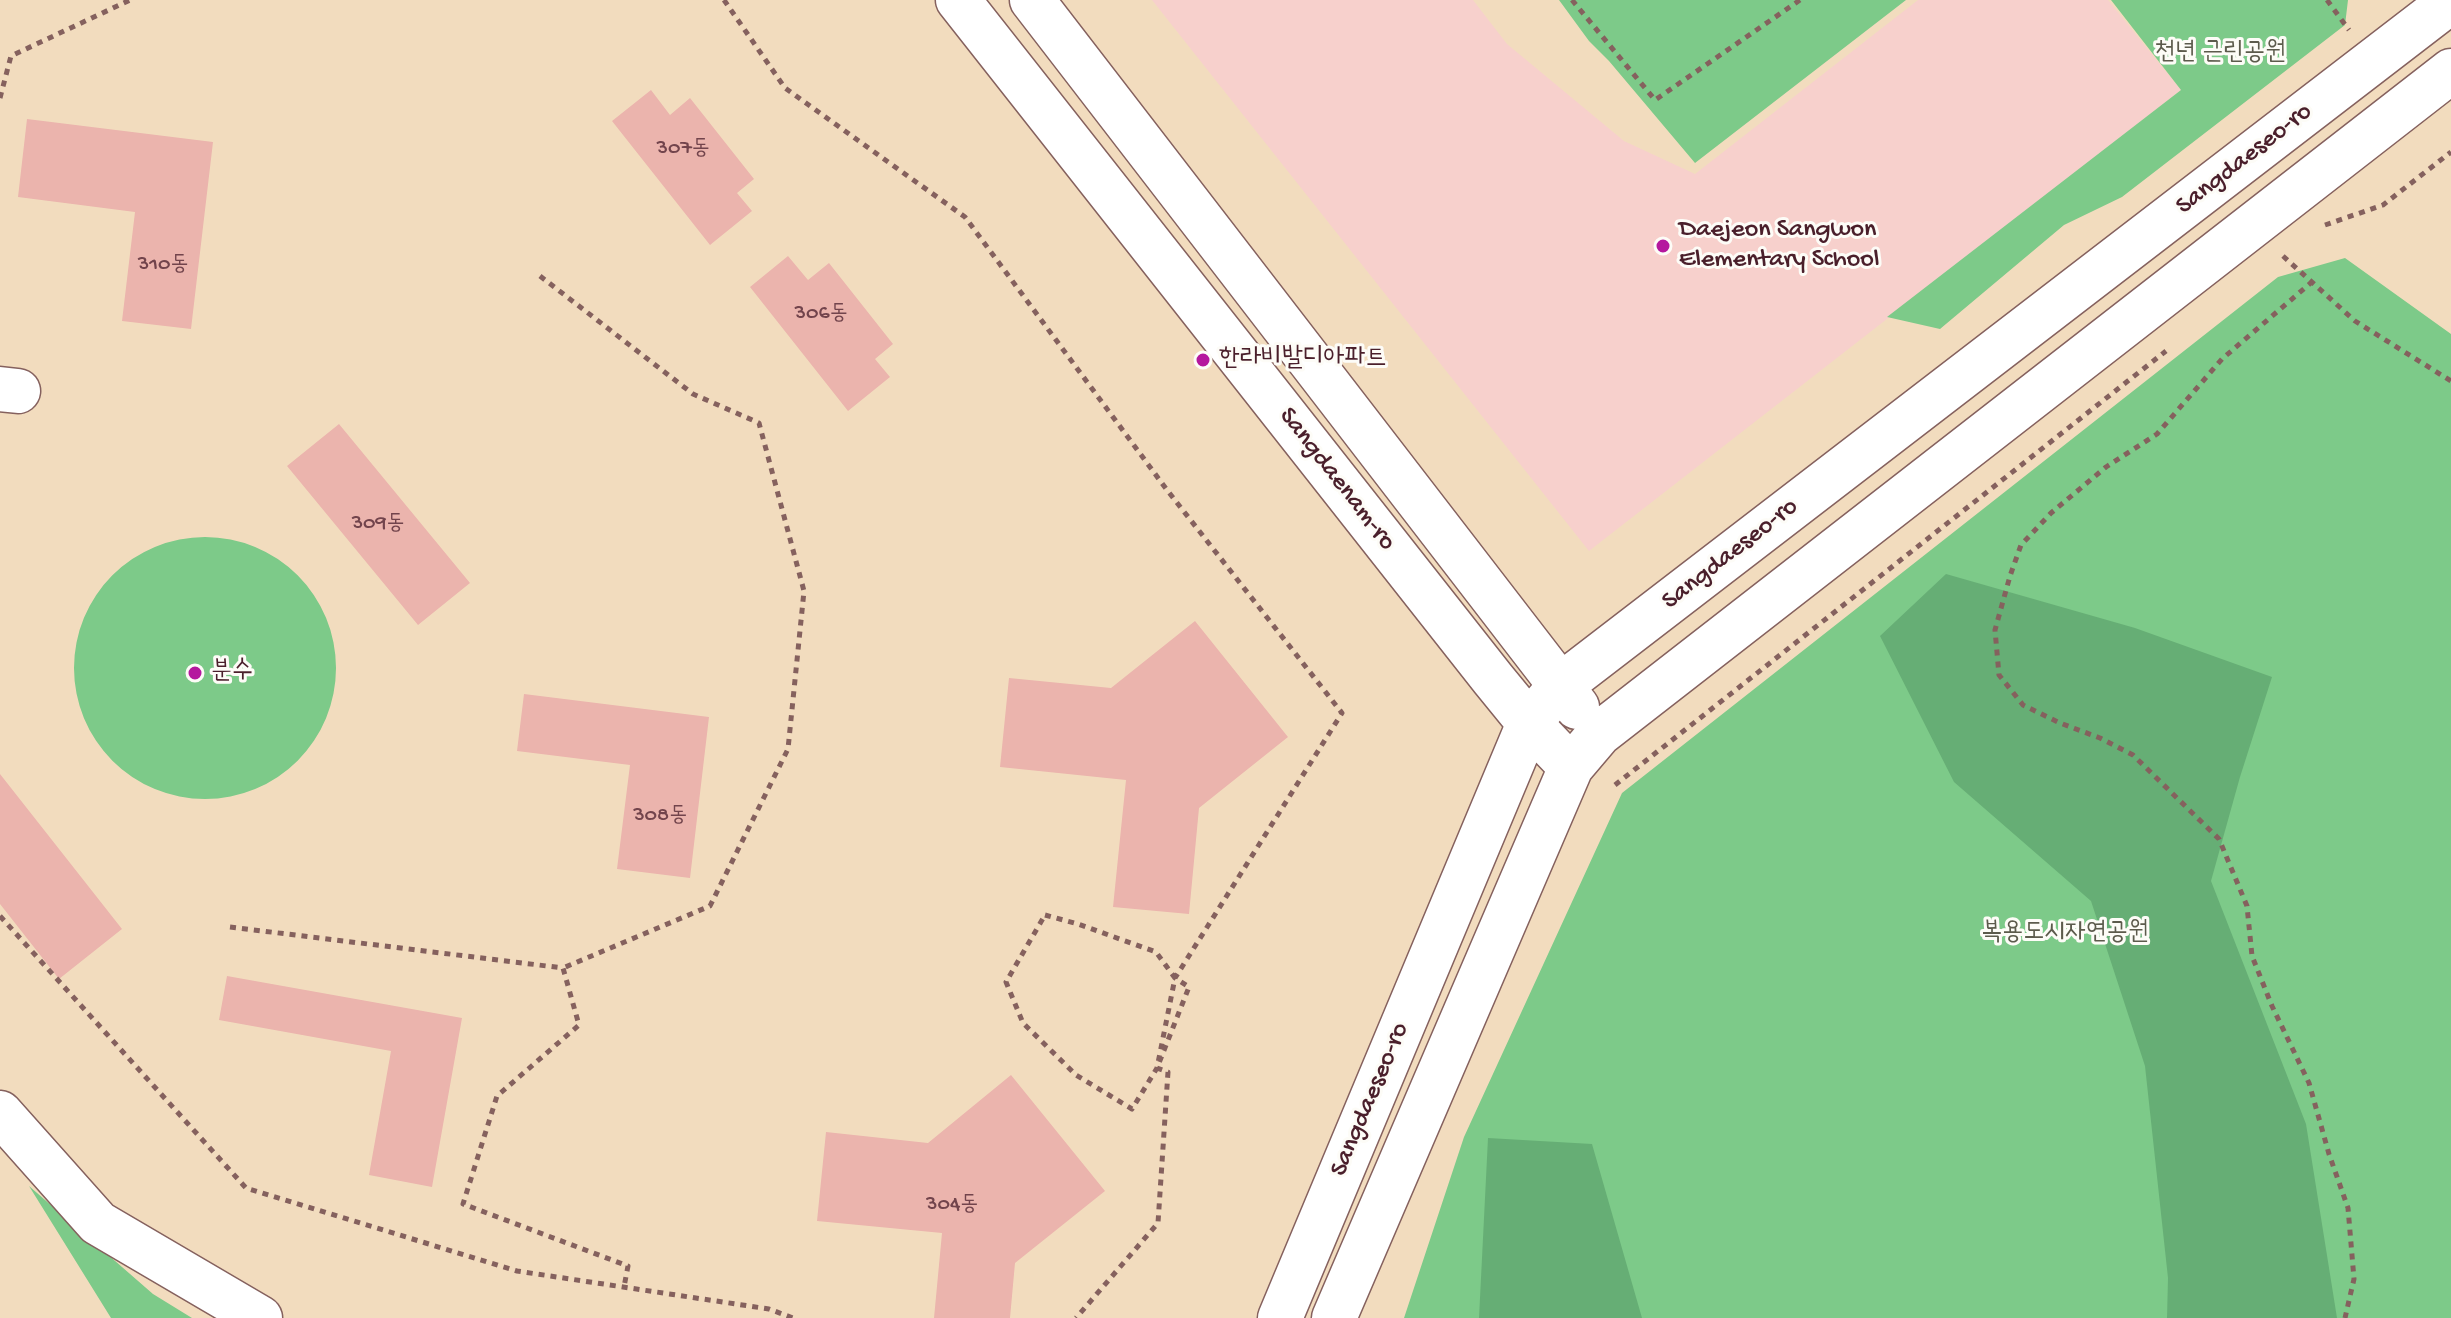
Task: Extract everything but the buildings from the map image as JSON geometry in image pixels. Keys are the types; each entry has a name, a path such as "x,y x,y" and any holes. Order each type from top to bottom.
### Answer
{"street":[{"name":"Sangdaenam-ro","path":"958,0 1529,723 1571,767"},
{"name":"Sangdaenam-ro","path":"1032,0 1599,734"},
{"name":"Sangdaeseo-ro","path":"1280,1318 1529,723 1560,686 2451,1"},
{"name":"Sangdaeseo-ro","path":"1334,1318 1571,767 1599,734 2451,71"},
{"path":"0,1113 98,1223 260,1318"}],"path":[{"path":"0,98 11,56 130,0"},
{"path":"724,0 785,88 965,217 1167,490 1342,713 1175,978 1157,1068"},
{"path":"1572,0 1655,100 1800,0"},
{"path":"2315,233 2325,226 2383,205 2451,152"},
{"path":"230,927 563,968 710,906 788,749 804,591 759,423 693,394 540,276"},
{"path":"2345,1318 2354,1279 2348,1208 2309,1083 2252,956 2247,906 2219,839 2133,755 2023,705 1999,675 1995,630 2021,545 2051,513 2106,467 2157,434 2222,359 2313,281 2355,321 2451,381"},
{"path":"1614,786 2171,347"},
{"path":"1045,915 1156,952 1175,978 1189,987 1157,1068 1132,1109 1076,1075 1023,1023 1006,982 1045,915"},
{"path":"0,916 246,1188 517,1271 769,1309 793,1318"},
{"path":"563,968 579,1025 497,1096 463,1204 628,1266 624,1287"},
{"path":"1076,1318 1158,1223 1168,1072 1157,1068"}],"shaded area":[{"name":"Daejeon Sangwon Elementary School","path":"1152,0 1473,0 1507,44 1624,141 1695,174 1918,0 2108,0 2181,90 1589,551"}],"green space":[{"path":"1559,0 1906,0 1695,163 1589,41"},
{"name":"천년 근린공원","path":"2111,0 2348,0 2345,25 2122,197 2064,225 1940,329 1887,317 2181,90"},
{"name":"복용도시자연공원","path":"2345,258 2451,334 2451,1318 1404,1318 1464,1137 1622,793 2278,277"},
{"path":"205,537 255,547 278,559 306,585 326,618 336,668 326,718 314,741 288,769 255,789 205,799 155,789 132,777 104,751 84,718 74,668 84,618 96,595 122,567 155,547"},
{"path":"1946,574 2135,628 2272,677 2211,881 2306,1124 2337,1318 2167,1318 2168,1278 2145,1066 2091,901 1954,782 1880,636"},
{"path":"1488,1138 1592,1144 1642,1318 1479,1318"},
{"path":"29,1186 153,1294 192,1318 111,1318"}],"place":[{"name":"Daejeon Sangwon Elementary School","path":"1663,246"},
{"name":"한라비발디아파트","path":"1203,360"},
{"name":"분수","path":"195,673"}]}
